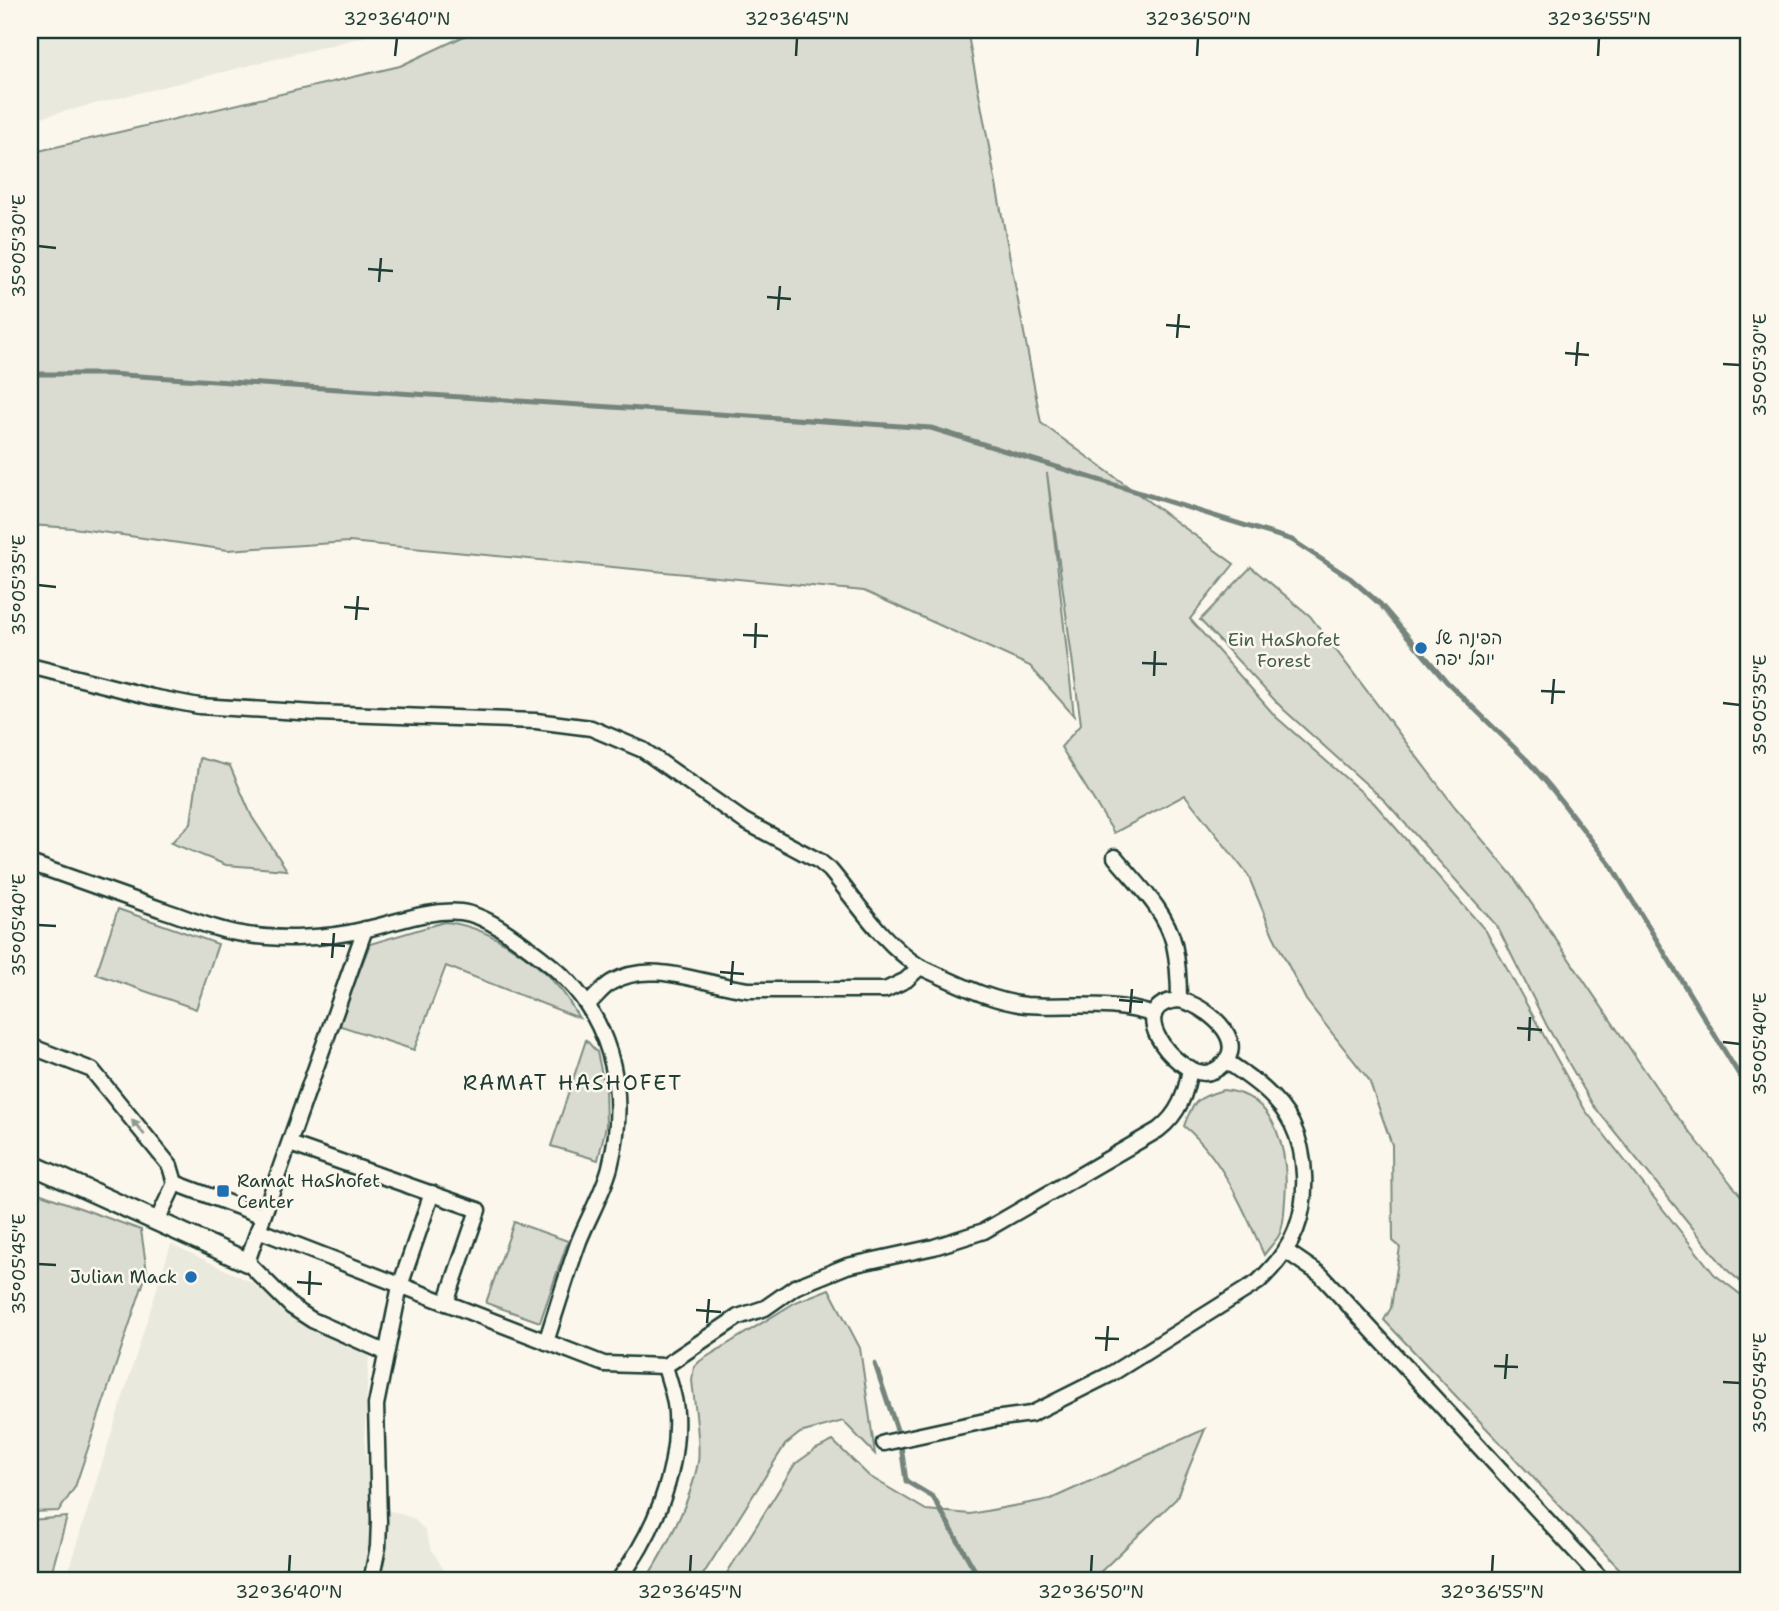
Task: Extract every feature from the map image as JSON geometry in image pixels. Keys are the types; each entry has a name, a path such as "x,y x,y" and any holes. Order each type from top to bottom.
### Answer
{"street":[{"path":"30,666 199,706 536,721 592,728 643,751 744,821 830,870 886,937 920,967 1005,1001 1113,1006 1154,1015"},
{"path":"1115,857 1160,912 1169,930 1178,967 1179,1000"},
{"path":"30,863 236,933 308,937 336,935 423,915 463,912 484,920 537,954 569,981 588,1004 603,1032 612,1060 617,1112 610,1168 576,1249 546,1342"},
{"path":"247,1262 365,929"},
{"path":"588,1004 609,983 633,973 669,974 749,990 885,990 906,980 920,967"},
{"path":"1179,1000 1200,1007 1219,1021 1228,1041 1226,1061 1209,1072 1200,1073 1178,1061 1154,1031 1154,1015 1162,1004 1179,1000"},
{"path":"30,1046 92,1070 170,1166 175,1182 157,1221"},
{"path":"884,1443 1031,1413 1111,1374 1247,1289 1273,1267 1286,1251 1302,1208 1304,1186 1300,1146 1292,1125 1279,1104 1260,1085 1226,1061"},
{"path":"175,1182 400,1286 604,1364 665,1366 738,1317 765,1308 805,1283 847,1266 934,1247 984,1231 1141,1142 1164,1126 1170,1121 1186,1092 1191,1068"},
{"path":"290,1144 478,1210 446,1303"},
{"path":"30,1164 247,1262 292,1307 312,1320 385,1352"},
{"path":"371,1581 378,1547 379,1521 376,1405 400,1286 432,1193"},
{"path":"1286,1251 1321,1275 1603,1581"},
{"path":"618,1581 651,1530 671,1465 676,1413 665,1366"}],"shaded area":[{"path":"30,30 391,30 30,120"},
{"path":"171,1244 251,1282 303,1325 369,1354 364,1439 372,1505 413,1518 425,1530 431,1549 447,1575 444,1581 65,1581"}],"green space":[{"path":"477,30 967,30 1041,423 1234,564 1190,619 1276,717 1374,803 1486,931 1585,1110 1714,1274 1749,1301 1749,1581 1631,1581 1384,1320 1391,1308 1400,1247 1393,1241 1392,1145 1369,1080 1306,1000 1273,935 1248,875 1185,795 1114,833 1061,747 1081,724 1047,473 1074,716 1030,666 864,591 349,542 228,550 73,528 30,525 30,153 400,66"},
{"name":"Ein HaShofet Forest","path":"1251,567 1310,616 1455,807 1512,875 1669,1106 1749,1206 1749,1289 1726,1269 1593,1105 1547,1026 1497,926 1385,801 1283,709 1200,620"},
{"path":"200,758 230,766 252,817 287,870 226,865 171,843 191,823"},
{"path":"118,909 218,944 196,1009 96,974"},
{"path":"444,922 476,929 523,955 561,990 579,1018 446,966 414,1050 338,1025 370,944"},
{"path":"586,1040 597,1052 605,1088 606,1126 598,1160 551,1146"},
{"path":"1223,1090 1242,1094 1256,1103 1268,1115 1282,1146 1286,1183 1283,1219 1278,1237 1264,1255 1221,1168 1184,1126 1197,1102 1207,1095"},
{"path":"30,1190 141,1230 147,1272 75,1487 59,1511 30,1512"},
{"path":"514,1222 568,1241 540,1322 486,1303"},
{"path":"829,1289 860,1348 875,1454 843,1421 800,1433 785,1445 699,1581 645,1581 677,1524 695,1477 699,1454 692,1380 694,1367 796,1302"},
{"path":"1205,1429 1176,1499 1091,1581 722,1581 795,1464 833,1441 869,1476 926,1510 970,1514 1051,1499"},
{"path":"67,1517 49,1581 30,1581 30,1520"}],"waterway":[{"path":"30,374 109,374 931,428 1292,540 1350,578 1380,604 1447,682 1527,760 1552,789 1612,867 1749,1091"},
{"path":"875,1364 900,1439 906,1481 933,1497 981,1581"}],"place":[{"name":"הפינה של יובל יפה","path":"1421,648"},
{"name":"Ramat HaShofet Center","path":"223,1191"},
{"name":"Julian Mack","path":"191,1277"}],"district":[{"name":"RAMAT HASHOFET","path":"573,1083"}]}
